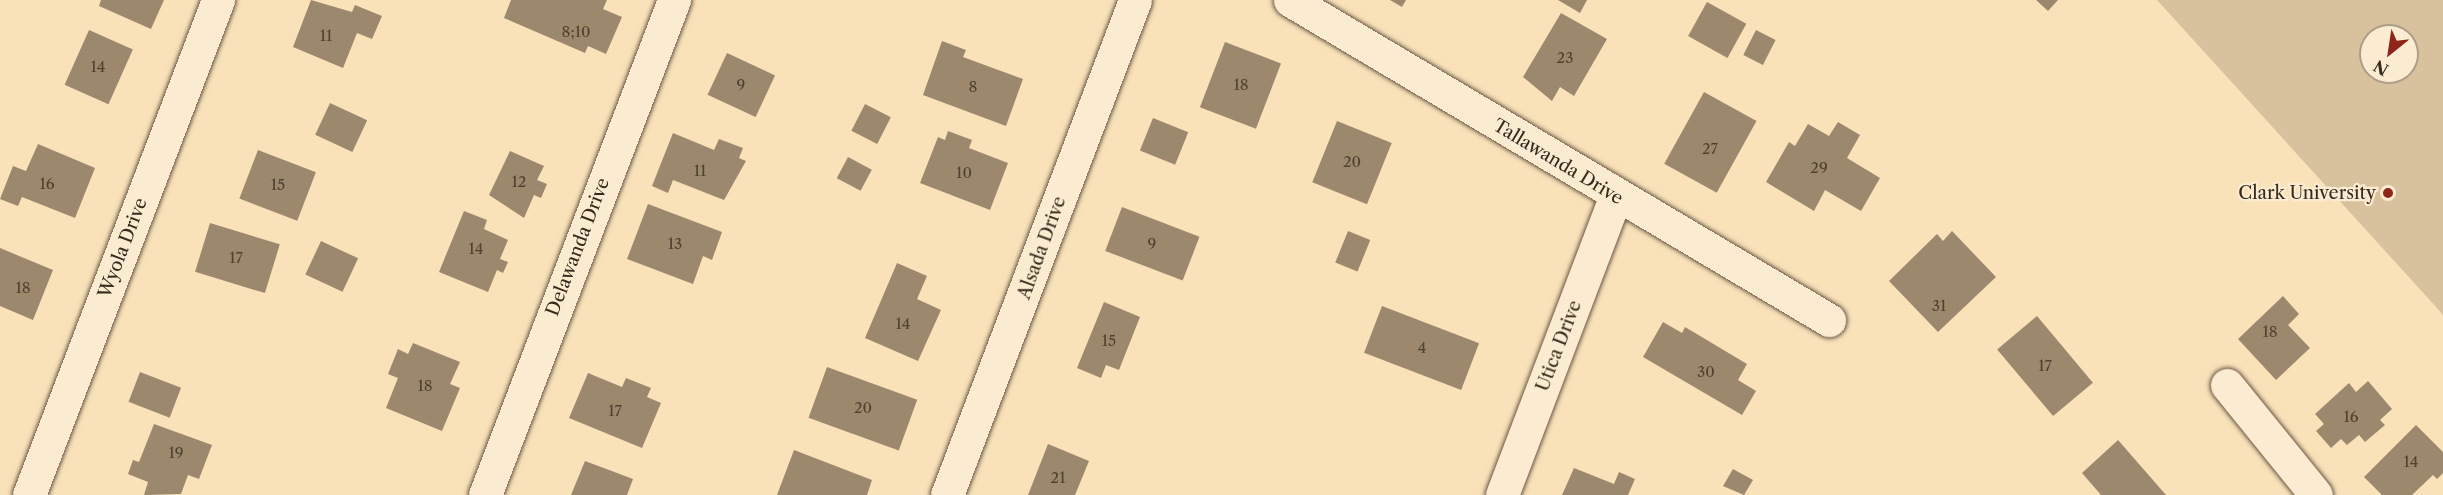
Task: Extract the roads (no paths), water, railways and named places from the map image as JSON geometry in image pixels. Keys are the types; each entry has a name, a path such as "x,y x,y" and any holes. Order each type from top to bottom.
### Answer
{"street":[{"name":"Wyola Drive","path":"29,495 218,0"},
{"name":"Delawanda Drive","path":"485,495 674,0"},
{"name":"Alsada Drive","path":"947,495 1134,0"},
{"name":"Tallawanda Drive","path":"1290,0 1615,197 1829,320"},
{"name":"Utica Drive","path":"1502,495 1615,197"},
{"path":"2227,385 2316,495"}],"place":[{"name":"Clark University","path":"2388,193"}]}
